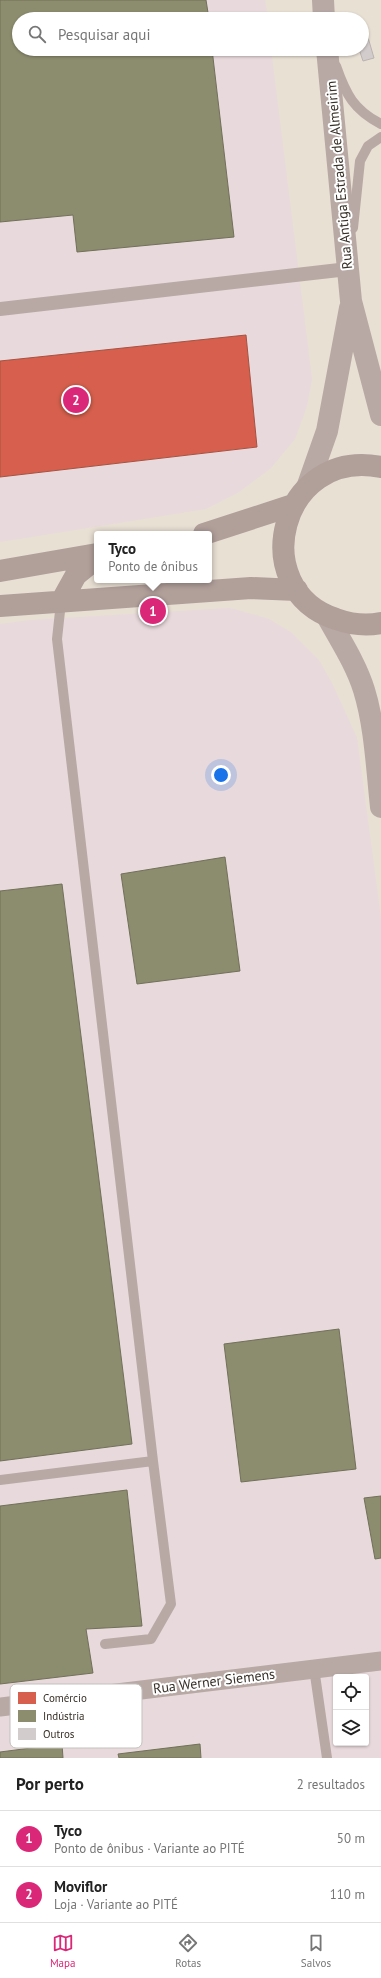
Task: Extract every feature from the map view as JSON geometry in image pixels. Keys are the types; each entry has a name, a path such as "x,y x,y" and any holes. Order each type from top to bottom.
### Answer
{"main road":[{"path":"381,467 364,464 334,469 308,485 293,505 287,518 283,549 290,577 297,590 308,603 327,616 350,624 381,623"},
{"path":"212,531 293,505"},
{"path":"0,571 94,555"},
{"path":"61,602 76,575 94,560"},
{"path":"0,606 250,588 297,590"}],"street":[{"path":"323,0 324,12"},
{"name":"Rua Antiga Estrada de Almeirim","path":"330,56 351,301 381,415"},
{"path":"0,309 348,269"},
{"name":"Rua Antiga Estrada de Almeirim","path":"308,485 327,431 351,301"},
{"path":"327,616 358,673 364,691 368,706 381,807"},
{"name":"Rua Werner Siemens","path":"142,1689 381,1661"},
{"name":"Rua Werner Siemens","path":"0,1707 10,1706"}],"lane":[{"path":"332,56 352,103 367,116 381,124"},
{"path":"348,269 360,161 368,146 381,137"},
{"path":"61,602 57,639 153,1461 172,1604 151,1639 105,1644"},
{"path":"0,1480 153,1461"},
{"path":"314,1668 327,1758"}],"shaded area":[{"path":"0,0 265,0 267,12 12,12 12,56 272,56 312,379 307,406 295,439 271,468 239,492 206,509 0,542"},
{"path":"230,608 269,619 292,633 319,660 333,685 357,738 381,918 381,1758 0,1758 0,624 31,620"}],"building: Comércio":[{"path":"246,335 257,447 0,477 0,361"}],"building: Indústria":[{"path":"0,0 206,0 208,12 12,12 12,56 213,56 234,237 77,252 73,215 0,222"},
{"path":"225,857 240,971 137,984 121,874"},
{"path":"62,884 132,1444 0,1461 0,891"},
{"path":"339,1329 356,1469 241,1482 224,1344"},
{"path":"127,1490 142,1626 86,1629 93,1673 0,1684 0,1506"},
{"path":"381,1496 381,1558 375,1559 364,1498"},
{"path":"200,1744 201,1758 119,1758 118,1754"},
{"path":"31,1748 62,1748 63,1758 0,1758 0,1752"}],"building: Outros":[{"path":"369,41 374,58 363,61 361,56 369,56"}],"place":[{"name":"Moviflor","path":"76,400"},
{"name":"Tyco","path":"153,611"}]}
